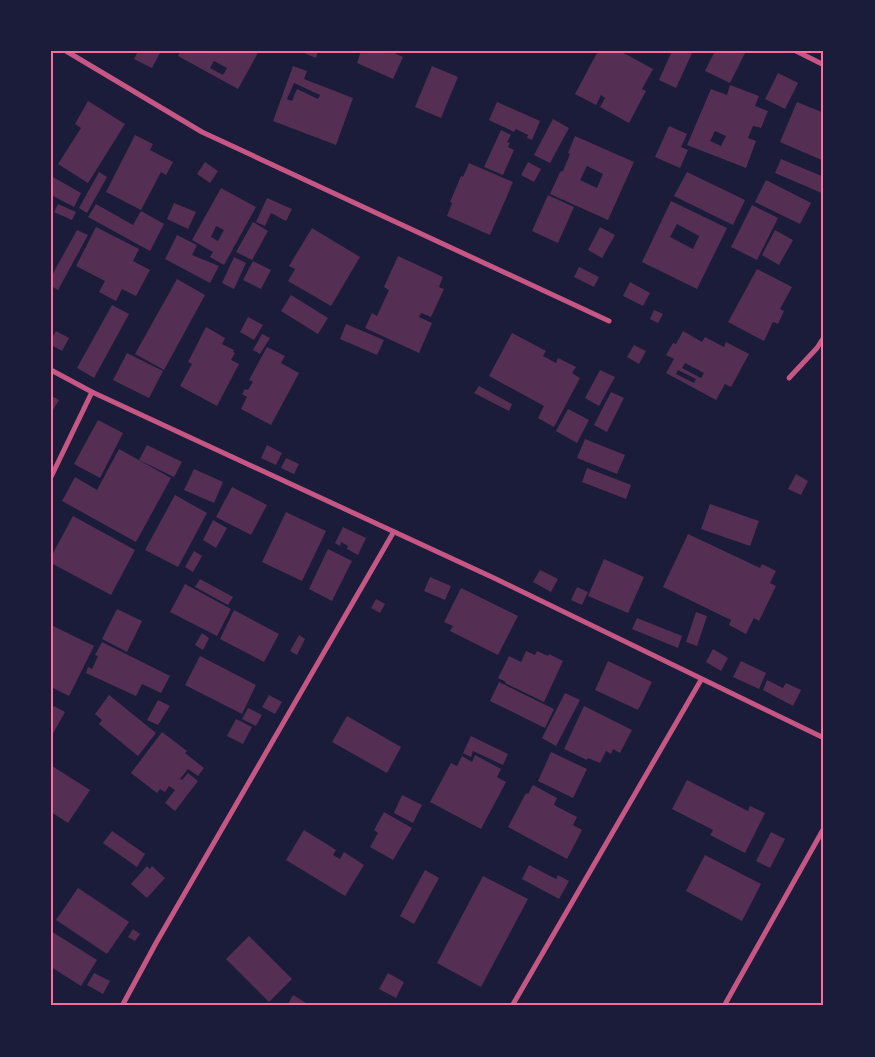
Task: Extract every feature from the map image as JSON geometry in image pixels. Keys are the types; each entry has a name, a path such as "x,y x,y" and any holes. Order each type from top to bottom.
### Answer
{"street":[{"path":"66,51 202,132 609,321"},
{"path":"796,51 824,66"},
{"path":"790,378 817,348 824,337"},
{"path":"51,370 92,392 393,533 494,578 824,738"},
{"path":"51,476 92,392"},
{"path":"122,1006 161,934 393,533"},
{"path":"512,1006 701,680"},
{"path":"724,1006 824,828"}],"building":[{"path":"138,51 161,51 152,68 134,59"},
{"path":"180,51 259,51 238,89 178,56","holes":["214,61 227,68 223,75 210,68"]},
{"path":"299,51 318,51 316,58"},
{"path":"361,51 390,51 403,57 393,79 357,63"},
{"path":"598,51 620,51 653,69 642,89 646,91 629,123 600,107 605,98 601,95 596,105 575,94"},
{"path":"672,51 693,51 676,88 659,80"},
{"path":"715,51 745,53 730,83 705,71"},
{"path":"293,66 307,71 304,79 353,98 336,145 273,121","holes":["294,83 320,95 318,99 297,89 292,101 287,99"]},
{"path":"432,66 458,77 441,118 415,107"},
{"path":"778,73 798,83 785,109 765,99"},
{"path":"730,85 759,96 755,106 768,111 761,128 753,126 748,138 756,141 746,168 687,145 711,89 727,95","holes":["715,131 726,136 721,146 710,141"]},
{"path":"88,101 125,124 88,183 58,164 81,128 75,124"},
{"path":"497,102 540,121 532,140 527,138 528,135 516,129 514,132 489,120"},
{"path":"797,102 824,113 824,161 780,142"},
{"path":"553,119 569,128 550,163 534,155"},
{"path":"669,126 687,134 681,147 688,150 680,168 655,157"},
{"path":"501,130 511,135 507,142 510,143 508,147 514,150 503,175 484,167"},
{"path":"135,135 153,144 150,150 173,162 166,175 161,172 141,210 106,192"},
{"path":"575,136 634,162 608,220 550,194 560,172 563,171 570,154 568,153","holes":["587,166 603,174 597,188 580,180"]},
{"path":"781,159 824,177 824,194 775,173"},
{"path":"205,162 218,171 210,183 197,174"},
{"path":"528,162 541,169 534,182 521,175"},
{"path":"469,163 513,182 490,235 447,216 452,203 450,202"},
{"path":"99,172 107,177 87,213 79,208"},
{"path":"687,172 745,200 733,225 674,196"},
{"path":"51,176 81,193 74,207 51,195"},
{"path":"766,180 811,203 800,224 755,202"},
{"path":"221,188 256,207 224,265 210,257 213,252 192,240","holes":["216,226 224,230 218,241 211,237"]},
{"path":"548,195 574,207 558,243 532,231"},
{"path":"267,198 292,209 286,221 271,213 265,226 256,222"},
{"path":"671,201 727,228 697,289 642,262","holes":["677,224 699,236 693,249 670,237"]},
{"path":"174,203 196,212 188,229 167,219"},
{"path":"58,204 76,212 72,220 54,212"},
{"path":"96,204 133,225 141,211 164,224 150,251 88,217"},
{"path":"752,205 778,218 757,260 731,247"},
{"path":"253,222 268,231 252,260 236,252"},
{"path":"96,227 139,249 133,261 150,270 136,296 122,289 116,301 99,292 105,281 76,266"},
{"path":"600,227 615,235 602,258 588,250"},
{"path":"312,228 360,257 331,306 288,281 295,269 289,266"},
{"path":"77,230 88,235 58,290 51,286 51,277"},
{"path":"775,230 793,240 779,265 762,255"},
{"path":"177,235 197,245 192,255 219,266 210,283 165,259"},
{"path":"398,256 443,277 439,287 444,289 431,317 421,313 419,317 432,323 419,353 365,328 372,313 377,316 389,290 384,287"},
{"path":"234,257 246,263 234,289 222,283"},
{"path":"253,261 271,270 261,289 243,280"},
{"path":"579,267 599,277 594,287 574,277"},
{"path":"757,269 792,287 780,309 784,311 778,324 773,322 764,341 728,322"},
{"path":"177,279 205,295 164,370 135,354"},
{"path":"630,282 650,293 643,306 623,296"},
{"path":"291,295 328,318 318,334 281,311"},
{"path":"112,305 129,314 94,378 77,368"},
{"path":"654,310 663,314 658,323 650,319"},
{"path":"248,317 263,325 254,340 240,332"},
{"path":"346,324 384,340 377,355 340,339"},
{"path":"206,327 225,338 222,344 234,350 233,352 235,353 231,360 239,364 217,406 180,386 192,364 188,362"},
{"path":"56,331 69,338 62,351 51,345 51,339"},
{"path":"683,331 702,342 705,337 724,347 726,342 749,354 731,387 725,384 716,400 666,373 674,359 666,355 673,343 676,344","holes":["685,363 704,373 701,378 682,368","678,370 696,379 694,383 676,374"]},
{"path":"512,333 546,351 543,356 556,363 558,358 576,367 572,373 580,378 554,427 538,418 544,406 489,376"},
{"path":"262,334 270,338 260,354 253,350"},
{"path":"634,345 646,351 639,364 627,357"},
{"path":"267,347 285,356 281,363 299,373 271,425 241,409 247,397 242,394 245,389 248,390 253,382 249,380"},
{"path":"127,353 163,371 149,398 113,380"},
{"path":"600,370 615,377 599,406 585,398"},
{"path":"479,386 512,404 509,411 474,393"},
{"path":"611,392 624,398 607,432 594,425"},
{"path":"52,396 59,400 51,413 51,398"},
{"path":"568,409 589,420 577,443 556,431"},
{"path":"98,420 123,433 100,478 74,464"},
{"path":"585,439 625,455 617,474 577,458"},
{"path":"147,445 182,462 174,477 139,460"},
{"path":"267,445 282,453 276,465 261,458"},
{"path":"119,449 171,478 136,542 62,501 75,477 97,490"},
{"path":"286,458 299,464 294,474 281,468"},
{"path":"587,468 631,485 626,499 582,482"},
{"path":"194,469 223,482 214,503 184,490"},
{"path":"796,474 808,481 801,495 788,489"},
{"path":"232,487 267,505 251,535 216,517"},
{"path":"175,495 207,513 178,567 145,550"},
{"path":"710,504 759,521 750,546 701,529"},
{"path":"286,512 326,531 302,581 262,562"},
{"path":"73,516 135,550 111,595 51,563 51,557"},
{"path":"213,520 227,528 216,548 203,540"},
{"path":"343,527 366,538 358,555 347,549 348,546 341,542 340,546 335,543"},
{"path":"688,534 760,568 762,564 776,571 770,583 776,586 759,621 754,618 746,634 729,625 731,620 663,587"},
{"path":"328,549 352,561 332,601 309,589"},
{"path":"194,551 202,556 193,572 185,567"},
{"path":"604,559 644,577 628,613 588,596"},
{"path":"540,570 558,579 551,592 533,582"},
{"path":"430,577 451,586 445,600 424,591"},
{"path":"200,579 233,597 228,605 195,587"},
{"path":"185,584 231,609 217,636 170,612"},
{"path":"577,587 588,592 582,605 571,600"},
{"path":"461,588 518,616 498,655 450,631 453,626 444,622"},
{"path":"376,599 385,604 380,613 371,608"},
{"path":"117,609 142,621 127,652 102,639"},
{"path":"234,610 279,634 264,662 220,639"},
{"path":"696,612 707,616 697,646 686,642"},
{"path":"637,618 682,636 678,648 632,629"},
{"path":"51,625 94,646 69,696 51,687"},
{"path":"202,633 209,638 203,650 195,645"},
{"path":"299,635 305,639 297,655 290,651"},
{"path":"102,642 170,676 161,693 142,684 136,696 86,673 88,667 92,669 98,656 95,655"},
{"path":"713,649 728,658 721,671 706,662"},
{"path":"526,651 535,655 537,651 548,656 549,654 563,661 544,702 498,678 509,656 521,662"},
{"path":"200,656 256,685 242,714 185,685"},
{"path":"608,661 652,682 638,710 595,690"},
{"path":"741,661 766,673 759,689 733,677"},
{"path":"767,680 783,688 786,683 801,690 793,706 763,690"},
{"path":"499,682 554,709 545,728 490,701"},
{"path":"565,693 580,700 556,746 542,738"},
{"path":"109,695 156,733 138,756 99,724 102,720 95,714"},
{"path":"269,695 282,702 275,714 262,707"},
{"path":"158,700 170,706 158,725 147,720"},
{"path":"54,706 65,712 51,737 51,711"},
{"path":"584,706 632,730 620,753 613,749 611,754 606,751 600,763 588,758 587,760 564,749"},
{"path":"248,708 262,715 256,726 242,719"},
{"path":"347,716 401,747 387,773 332,742"},
{"path":"236,719 252,727 243,744 227,736"},
{"path":"162,732 187,751 185,753 204,768 198,776 188,769 180,779 182,780 188,773 198,781 175,811 165,803 175,790 169,786 165,792 160,789 157,793 131,773"},
{"path":"471,736 508,754 503,765 473,751 471,757 463,753"},
{"path":"551,752 587,769 573,798 538,781"},
{"path":"475,755 501,769 497,777 506,782 481,829 430,802 451,763 457,766 462,756 472,762"},
{"path":"52,766 90,790 68,823 51,812"},
{"path":"687,780 748,811 750,806 765,813 745,853 710,835 713,830 672,809"},
{"path":"533,785 557,798 554,805 577,817 573,825 582,830 567,859 508,827 526,793 528,794"},
{"path":"402,795 422,805 413,823 394,813"},
{"path":"384,812 412,828 393,860 370,847 378,833 374,830"},
{"path":"304,830 336,850 333,855 340,859 344,852 364,865 345,896 286,860"},
{"path":"112,831 145,854 137,867 103,843"},
{"path":"771,832 785,839 770,868 756,861"},
{"path":"705,855 761,884 742,921 686,891"},
{"path":"529,865 556,879 558,875 569,881 559,899 522,879"},
{"path":"147,866 150,869 152,866 165,878 147,898 131,884"},
{"path":"425,870 439,878 414,924 400,916"},
{"path":"483,876 528,899 481,987 437,963"},
{"path":"78,888 129,922 107,954 56,920"},
{"path":"133,929 140,934 135,941 128,937"},
{"path":"51,931 97,960 81,986 51,967"},
{"path":"249,936 292,979 269,1002 226,959"},
{"path":"94,973 110,981 103,994 87,985"},
{"path":"388,973 404,982 396,998 379,989"},
{"path":"293,995 311,1006 287,1006"}]}
